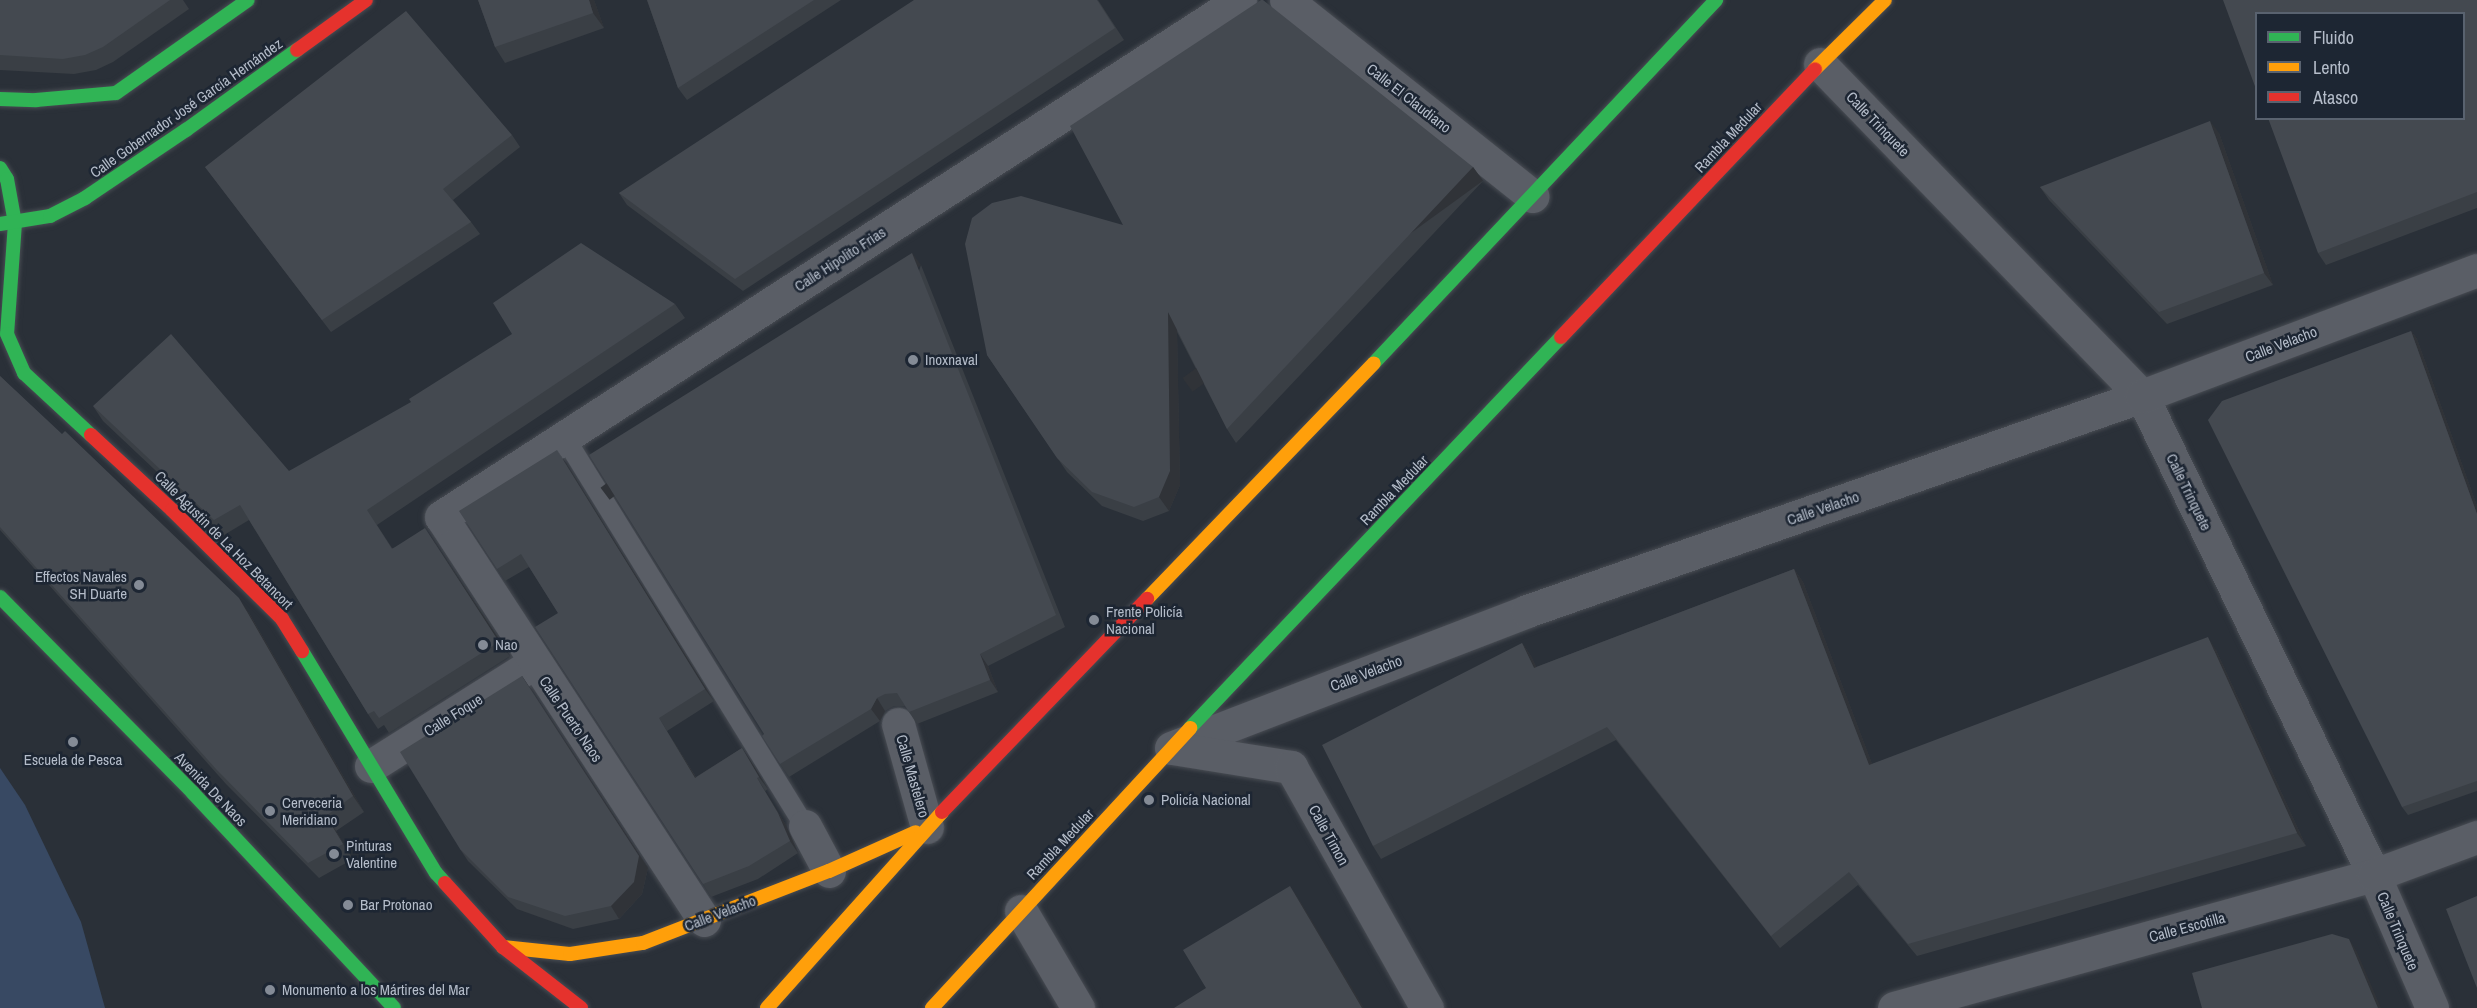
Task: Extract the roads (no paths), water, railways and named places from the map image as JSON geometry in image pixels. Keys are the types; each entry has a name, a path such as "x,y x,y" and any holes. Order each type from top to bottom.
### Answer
{"main road":[{"path":"0,99 36,100 116,93 248,0"},
{"name":"Calle Gobernador José García Hernández","path":"0,224 50,216 85,198 186,130 366,0"},
{"path":"767,1008 927,827 1716,0"},
{"name":"Rambla Medular","path":"933,1008 1171,748 1820,64 1885,0"},
{"name":"Calle Agustin de La Hoz Betancort","path":"0,168 7,179 15,223 7,334 24,373 204,540 282,619 436,873 503,946 581,1008"},
{"name":"Avenida De Naos","path":"0,597 193,793 394,1008"},
{"name":"Calle Velacho","path":"503,946 570,954 643,943 829,871 927,827"}],"street":[{"name":"Calle Hipolito Frias","path":"441,517 1240,0"},
{"name":"Calle El Claudiano","path":"1286,0 1532,195"},
{"name":"Calle Trinquete","path":"1820,64 2142,396 2374,875 2432,1008"},
{"name":"Calle Velacho","path":"1171,748 1527,611 2142,396 2477,270"},
{"name":"Calle Puerto Naos","path":"441,517 534,663 704,920"},
{"name":"Calle Foque","path":"371,766 534,663"},
{"name":"Calle Mastelero","path":"898,724 927,827"},
{"name":"Calle Timon","path":"1171,748 1291,767 1427,1008"},
{"path":"805,826 829,871"},
{"name":"Calle Escotilla","path":"1894,1008 2374,875 2477,837"},
{"path":"1021,911 1078,1008"}],"lane":[{"path":"565,438 805,826"}],"water":[{"path":"0,768 25,805 81,922 105,1008 0,1008"}],"place":[{"name":"Inoxnaval","path":"913,360"},
{"name":"Effectos Navales SH Duarte","path":"139,585"},
{"name":"Frente Policía Nacional","path":"1094,620"},
{"name":"Nao","path":"483,645"},
{"name":"Escuela de Pesca","path":"73,742"},
{"name":"Policía Nacional","path":"1149,800"},
{"name":"Cerveceria Meridiano","path":"270,811"},
{"name":"Pinturas Valentine","path":"334,854"},
{"name":"Bar Protonao","path":"348,905"},
{"name":"Monumento a los Mártires del Mar","path":"270,990"}]}
